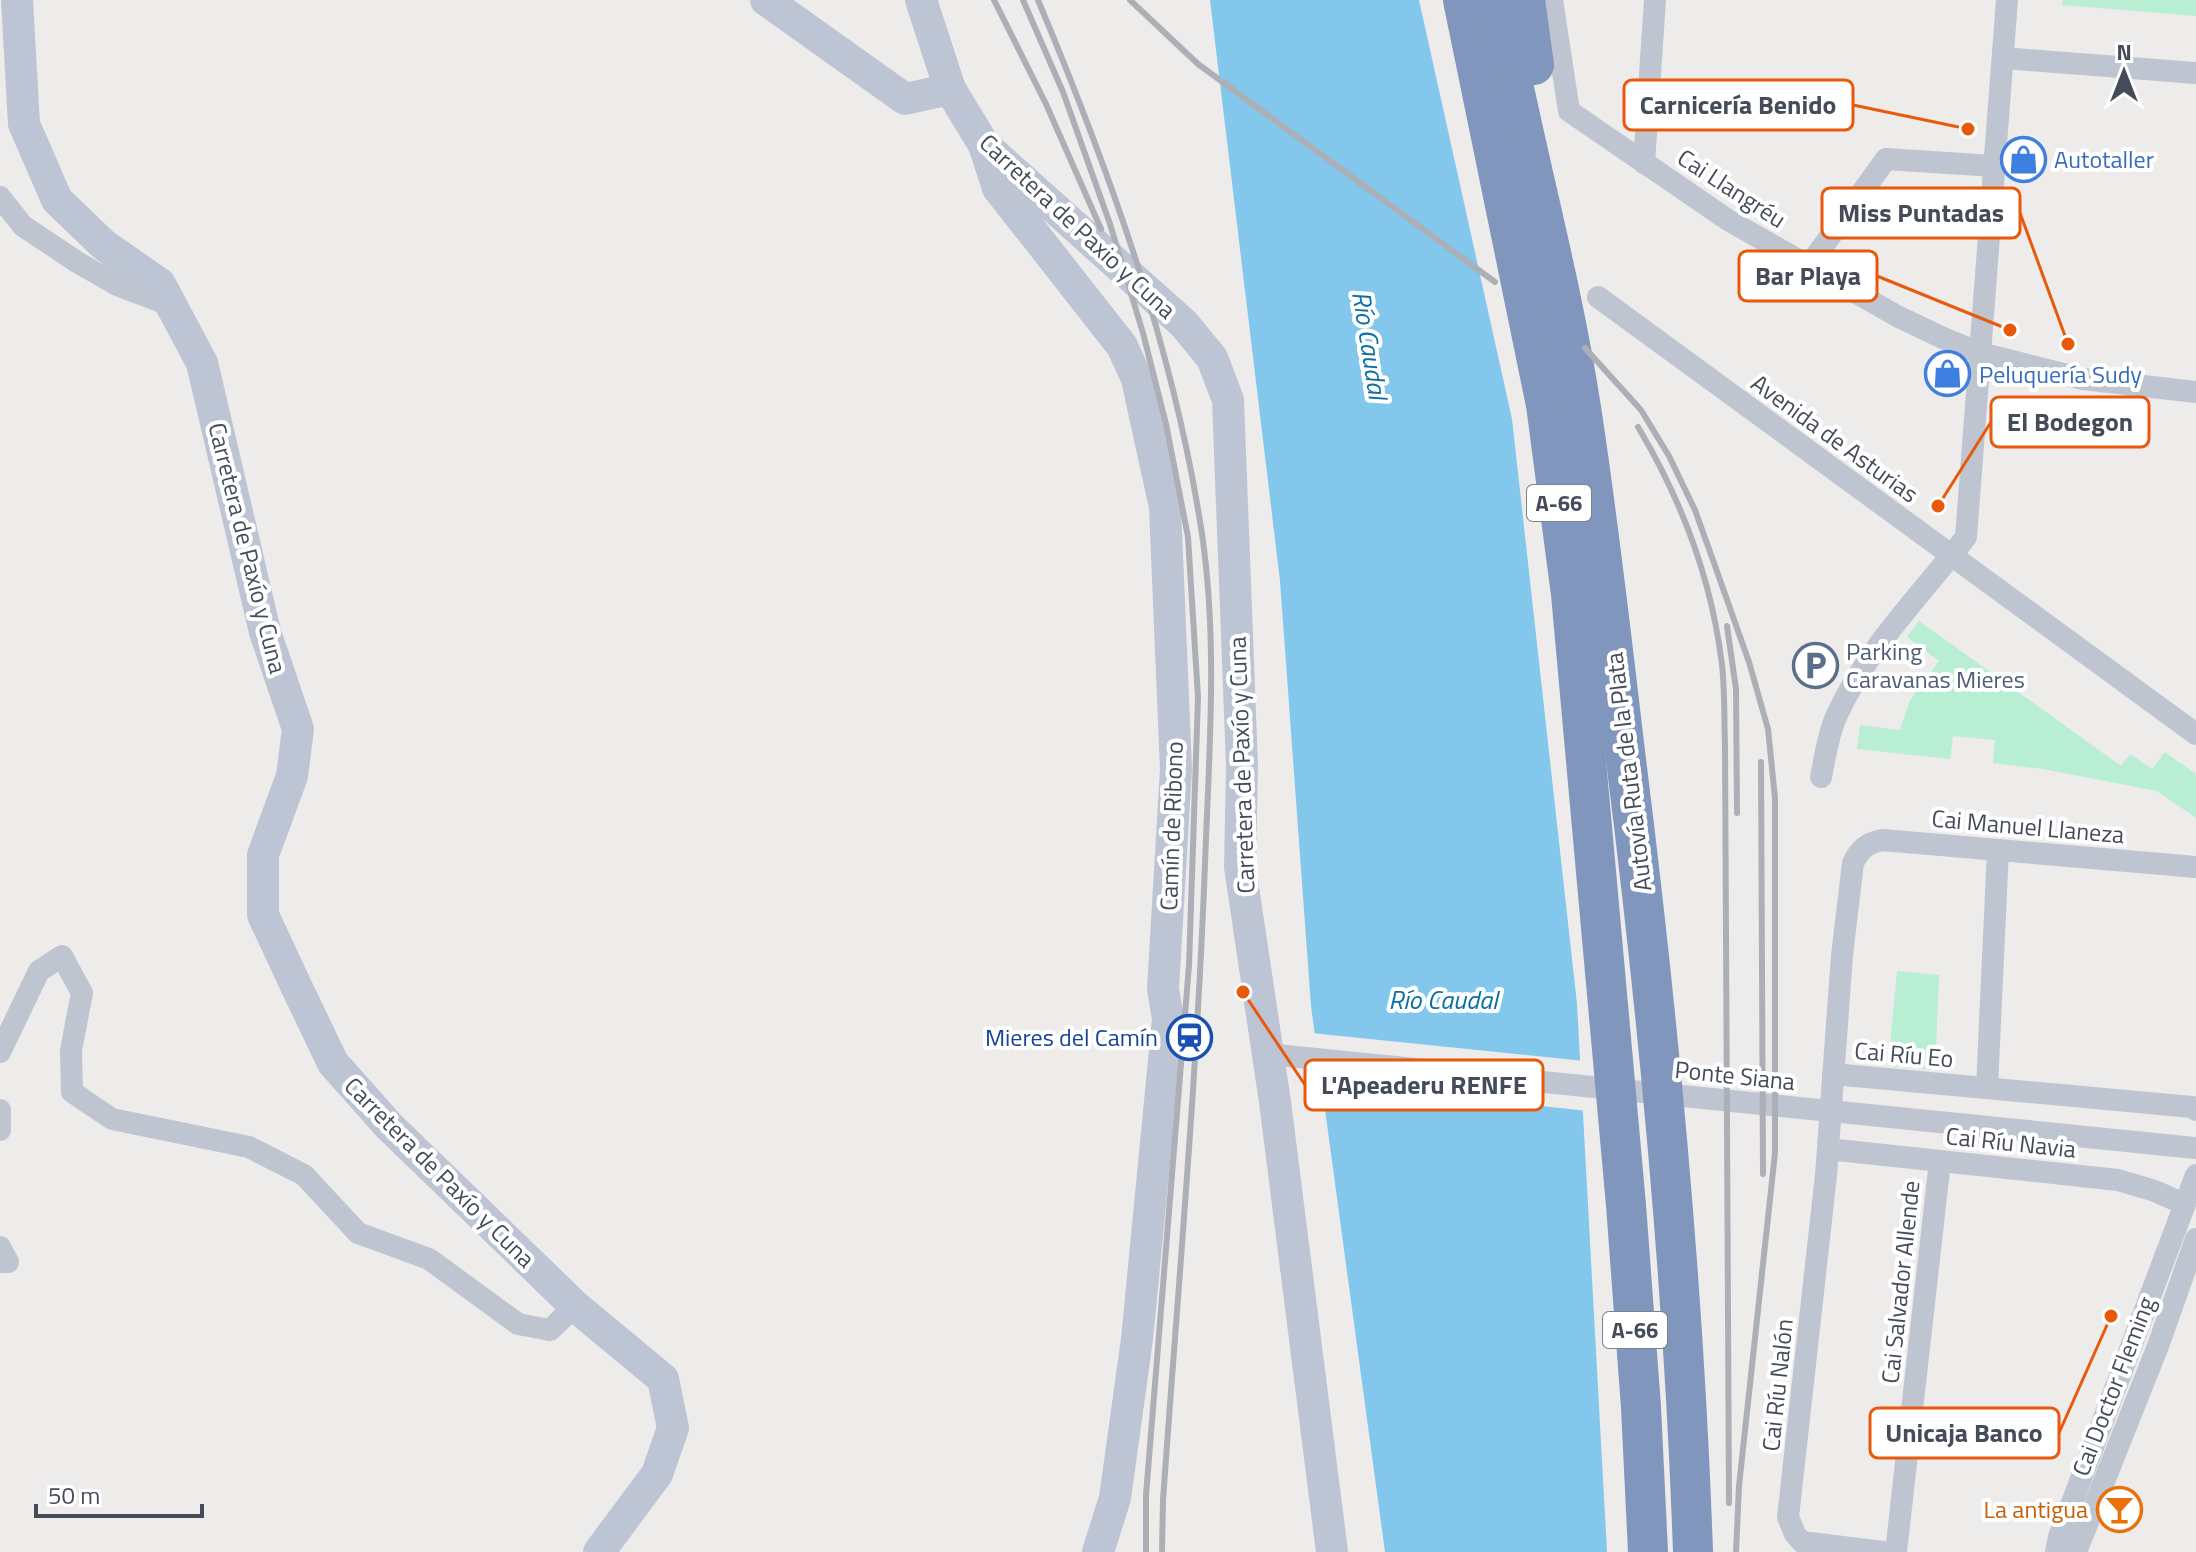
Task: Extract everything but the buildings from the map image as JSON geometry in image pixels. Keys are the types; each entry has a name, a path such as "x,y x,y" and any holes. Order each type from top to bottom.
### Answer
{"highway":[{"path":"1437,0 1501,257 1546,405"},
{"name":"Autovía Ruta de la Plata","path":"1463,0 1546,405 1571,594 1641,1407 1648,1552"},
{"name":"Autovía Ruta de la Plata","path":"1496,0 1583,420 1655,996 1687,1384 1693,1552"},
{"path":"1525,0 1546,143 1545,228"}],"street":[{"name":"Carretera de Paxío y Cuna","path":"17,0 24,124 57,200 104,245 160,284 202,363 265,632 298,729 292,776 263,855 263,915 333,1063 389,1126 575,1306 663,1379 673,1428 657,1474 599,1552"},
{"path":"766,0 905,99 950,89"},
{"name":"Carretera de Paxio y Cuna","path":"921,0 950,89 984,145 1184,324 1212,358"},
{"name":"Cai Llangréu","path":"1552,0 1569,111 1728,220 1897,316 1980,353 2083,379 2196,392"},
{"path":"1644,163 1655,0"},
{"path":"1821,777 1835,719 1862,669 1930,578 1966,537 2007,0"},
{"path":"2003,58 2196,73"},
{"name":"Camín de Ribono","path":"984,145 998,188 1122,346 1137,379 1165,507 1176,769 1163,989 1168,1019 1137,1339 1115,1498 1098,1552"},
{"path":"1808,267 1886,159 1994,166"},
{"path":"0,197 23,226 77,262 117,285 172,306"},
{"name":"Avenida de Asturias","path":"1598,297 2196,734"},
{"name":"Carretera de Paxío y Cuna","path":"1212,358 1228,400 1242,766 1240,867 1268,1054 1332,1552"},
{"name":"Cai Manuel Llaneza","path":"1859,851 1870,842 1882,840 2196,867"},
{"path":"1987,1087 1998,850"},
{"name":"Cai Ríu Eo","path":"1859,851 1849,878 1833,1074 2192,1107 2196,1110"},
{"path":"0,1052 39,971 62,956 82,993 71,1050 72,1092 112,1119 249,1147 304,1175 358,1233 429,1259 518,1324 550,1330 575,1306"},
{"name":"Ponte Siana","path":"1268,1054 2196,1148"},
{"path":"1828,1149 1833,1074"},
{"path":"0,1110 0,1130"},
{"path":"2196,1148 2196,1159"},
{"name":"Cai Ríu Navia","path":"1828,1149 2118,1180 2184,1204"},
{"name":"Cai Ríu Nalón","path":"1828,1149 1788,1517 1802,1542 1883,1552"},
{"name":"Cai Salvador Allende","path":"1896,1552 1940,1161"},
{"name":"Cai Doctor Fleming","path":"2056,1552 2059,1537 2196,1175"},
{"name":"Cai Doctor Fleming","path":"2076,1552 2189,1284 2196,1239"},
{"path":"0,1247 8,1262 0,1262"}],"green space":[{"path":"2063,0 2196,0 2196,16 2062,5"},
{"path":"1919,621 2121,766 2130,754 2152,769 2165,752 2196,774 2196,818 2157,791 2043,769 1993,763 1995,740 1953,736 1950,759 1857,749 1860,725 1900,730 1910,700 1939,661 1907,637"},
{"path":"1897,971 1939,975 1935,1070 1888,1066"}],"water":[{"name":"Río Caudal","path":"1210,0 1419,0 1512,419 1577,1004 1607,1552 1385,1552 1311,1006 1280,581"}],"pier":[{"path":"1311,1033 1584,1061 1587,1111 1317,1081"}],"railway":[{"path":"994,0 1046,104 1101,229"},
{"path":"1023,0 1063,92 1110,224 1166,424 1188,537 1198,697 1189,965 1146,1495 1146,1552"},
{"path":"1038,0 1114,196 1157,329 1190,465 1207,575 1211,699 1202,944 1163,1500 1162,1552"},
{"path":"1130,0 1198,64 1495,282"},
{"path":"1585,348 1641,410 1669,456 1695,510 1749,662 1768,729 1775,798 1775,1153 1739,1486 1736,1552"},
{"path":"1638,427 1668,483 1692,542 1711,602 1723,675 1729,1503"},
{"path":"1727,626 1736,689 1737,813"},
{"path":"1761,762 1763,1174"}],"place":[{"name":"Carnicería Benido","path":"1968,129"},
{"name":"Autotaller","path":"2023,159"},
{"name":"Bar Playa","path":"2010,330"},
{"name":"Miss Puntadas","path":"2068,344"},
{"name":"Peluquería Sudy","path":"1948,374"},
{"name":"El Bodegon","path":"1938,506"},
{"name":"Parking Caravanas Mieres","path":"1815,665"},
{"name":"L'Apeaderu RENFE","path":"1243,992"},
{"name":"Mieres del Camín","path":"1189,1037"},
{"name":"Unicaja Banco","path":"2111,1316"},
{"name":"La antigua","path":"2119,1509"}]}
